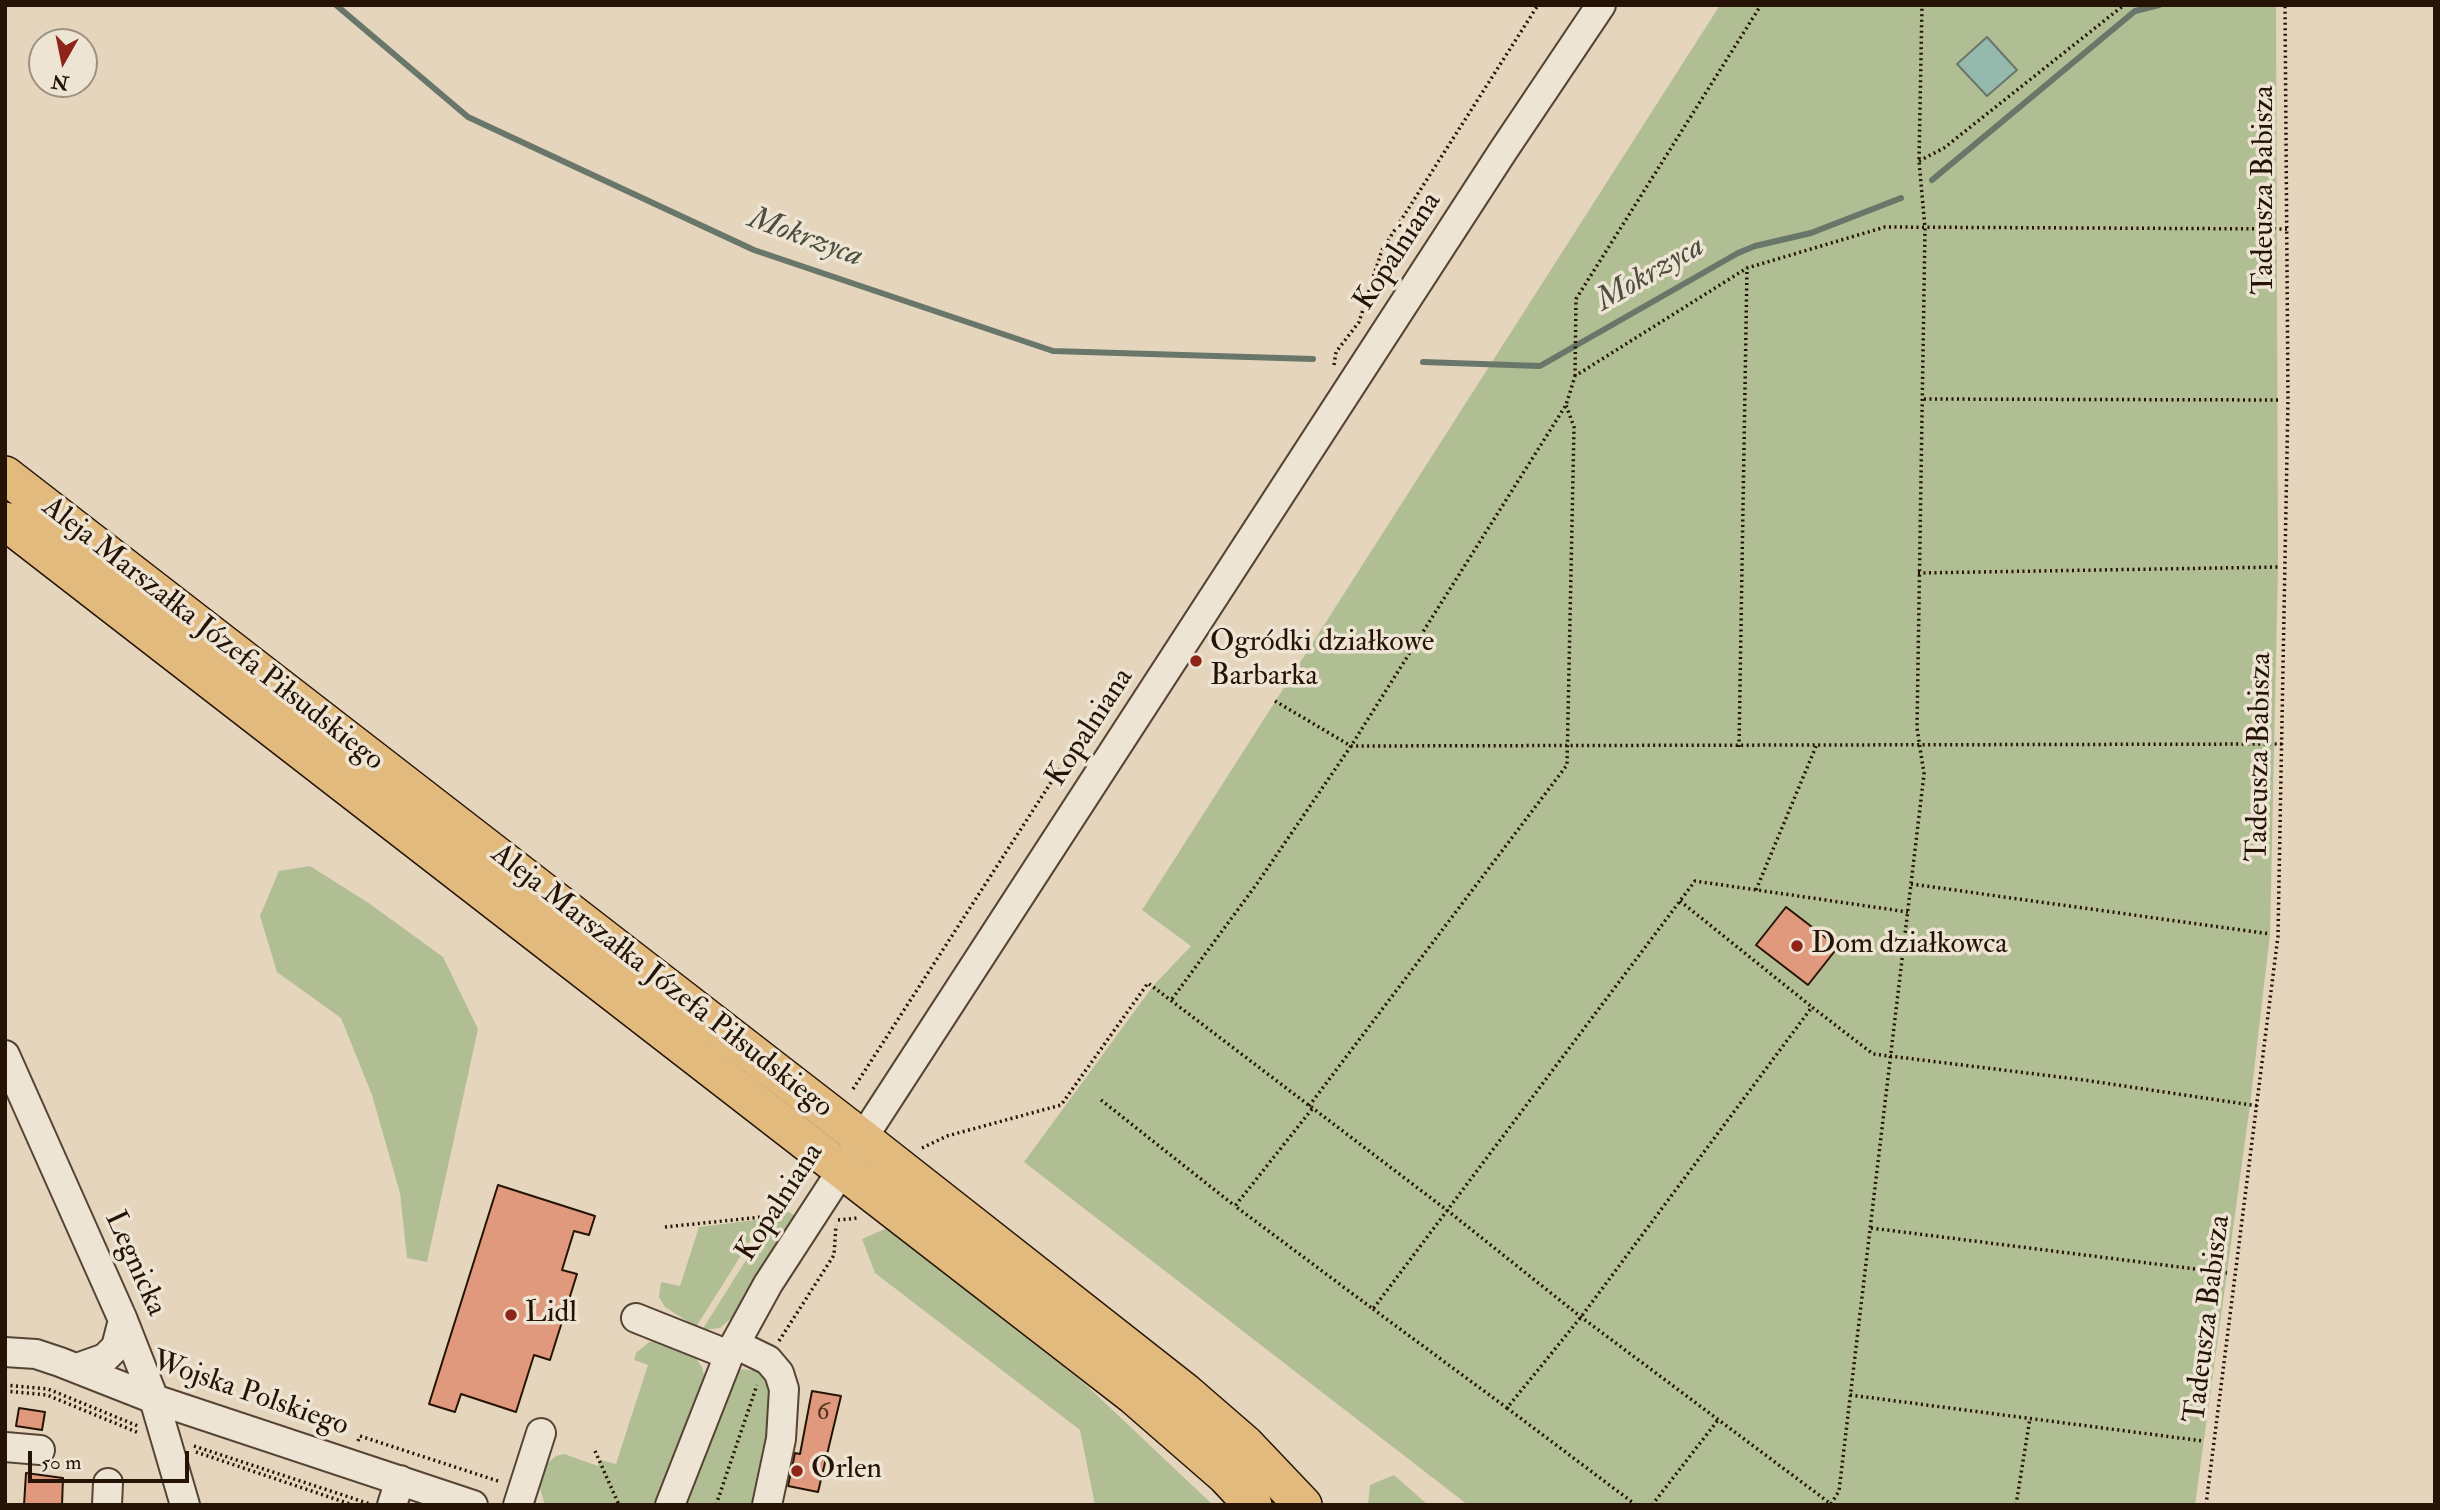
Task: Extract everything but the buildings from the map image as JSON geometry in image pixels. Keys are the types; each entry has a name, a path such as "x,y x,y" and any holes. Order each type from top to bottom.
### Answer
{"main road":[{"name":"Aleja Marszałka Józefa Piłsudskiego","path":"5,475 863,1139 1185,1392 1245,1444 1303,1505"},
{"name":"Aleja Marszałka Józefa Piłsudskiego","path":"5,521 570,962 844,1169 1134,1396 1226,1476 1253,1505"}],"street":[{"name":"Kopalniana","path":"670,1505 732,1349 768,1284 1503,151 1601,5"},
{"name":"Legnicka","path":"5,1055 123,1320 154,1399 186,1505"},
{"path":"636,1318 768,1360 779,1373 784,1389 781,1439 766,1505"},
{"path":"77,1368 105,1358 116,1347 123,1320"},
{"name":"Wojska Polskiego","path":"5,1352 36,1354 77,1368 396,1493 473,1505"},
{"path":"518,1505 541,1433"},
{"path":"5,1447 40,1450"}],"path":[{"path":"1333,373 1336,352 1359,322 1381,250 1538,5"},
{"path":"1172,999 1256,885 1351,746 1566,404 1574,376 1576,299 1761,5"},
{"path":"913,1152 947,1136 1060,1105 1148,983 1448,1210 1581,1317 1831,1504 1839,1491 1893,1057 1924,774 1920,745 1918,573 1924,399 1925,228 1919,162 1922,5"},
{"path":"1919,162 1944,148 2124,5"},
{"name":"Tadeusza Babisza","path":"2206,1505 2258,1106 2277,936 2288,414 2285,5"},
{"path":"1574,376 1747,268 1885,227 2287,229"},
{"path":"1739,747 1747,268"},
{"path":"1924,399 2279,400"},
{"path":"1235,1206 1567,765 1574,427 1566,404"},
{"path":"1918,573 2278,567"},
{"path":"1275,701 1351,746 2283,744"},
{"path":"853,1089 1070,753 1114,704"},
{"path":"1756,890 1817,744"},
{"path":"1373,1309 1695,881 1908,912"},
{"path":"1911,884 2270,934"},
{"path":"1680,901 1874,1054 2258,1106"},
{"path":"1507,1408 1581,1317 1812,1007"},
{"path":"1101,1100 1235,1206 1636,1505"},
{"path":"665,1227 771,1216"},
{"path":"836,1220 867,1218"},
{"path":"1871,1227 2227,1273"},
{"path":"1850,1395 2203,1441"},
{"path":"2016,1505 2030,1418"},
{"path":"1652,1505 1718,1420"},
{"path":"595,1451 619,1505"}],"green space":[{"path":"1720,5 2276,5 2278,567 2270,934 2250,1105 2195,1505 1468,1505 1024,1162 1153,986 1191,946 1142,910"},
{"path":"310,866 370,904 443,957 478,1029 427,1262 407,1258 400,1193 372,1095 341,1018 277,972 260,916 279,871"},
{"path":"784,1209 797,1217 740,1310 720,1328 702,1330 777,1211"},
{"path":"764,1219 696,1327 665,1307 659,1297 661,1282 680,1286 699,1227"},
{"path":"887,1228 1085,1384 1213,1505 1095,1505 1080,1430 875,1273 862,1239"},
{"path":"657,1341 693,1354 702,1367 705,1380 658,1505 545,1505 540,1488 547,1464 556,1456 564,1454 598,1466 601,1460 616,1464 648,1365 634,1360 636,1353 649,1342"},
{"path":"742,1369 757,1371 770,1384 773,1415 751,1505 687,1505 737,1373"},
{"path":"1394,1475 1428,1505 1368,1505 1370,1485"}],"water":[{"path":"1987,37 2017,70 1987,96 1957,64"}],"waterway":[{"name":"Mokrzyca","path":"336,5 468,117 754,250 1053,351 1313,359"},
{"name":"Mokrzyca","path":"1932,180 2135,11 2159,5"},
{"name":"Mokrzyca","path":"1423,362 1540,366 1738,253 1755,246 1811,233 1901,198"}],"place":[{"name":"Ogródki działkowe Barbarka","path":"1196,661"},
{"name":"Dom działkowca","path":"1797,946"},
{"name":"Lidl","path":"511,1315"},
{"name":"Orlen","path":"797,1471"}]}
